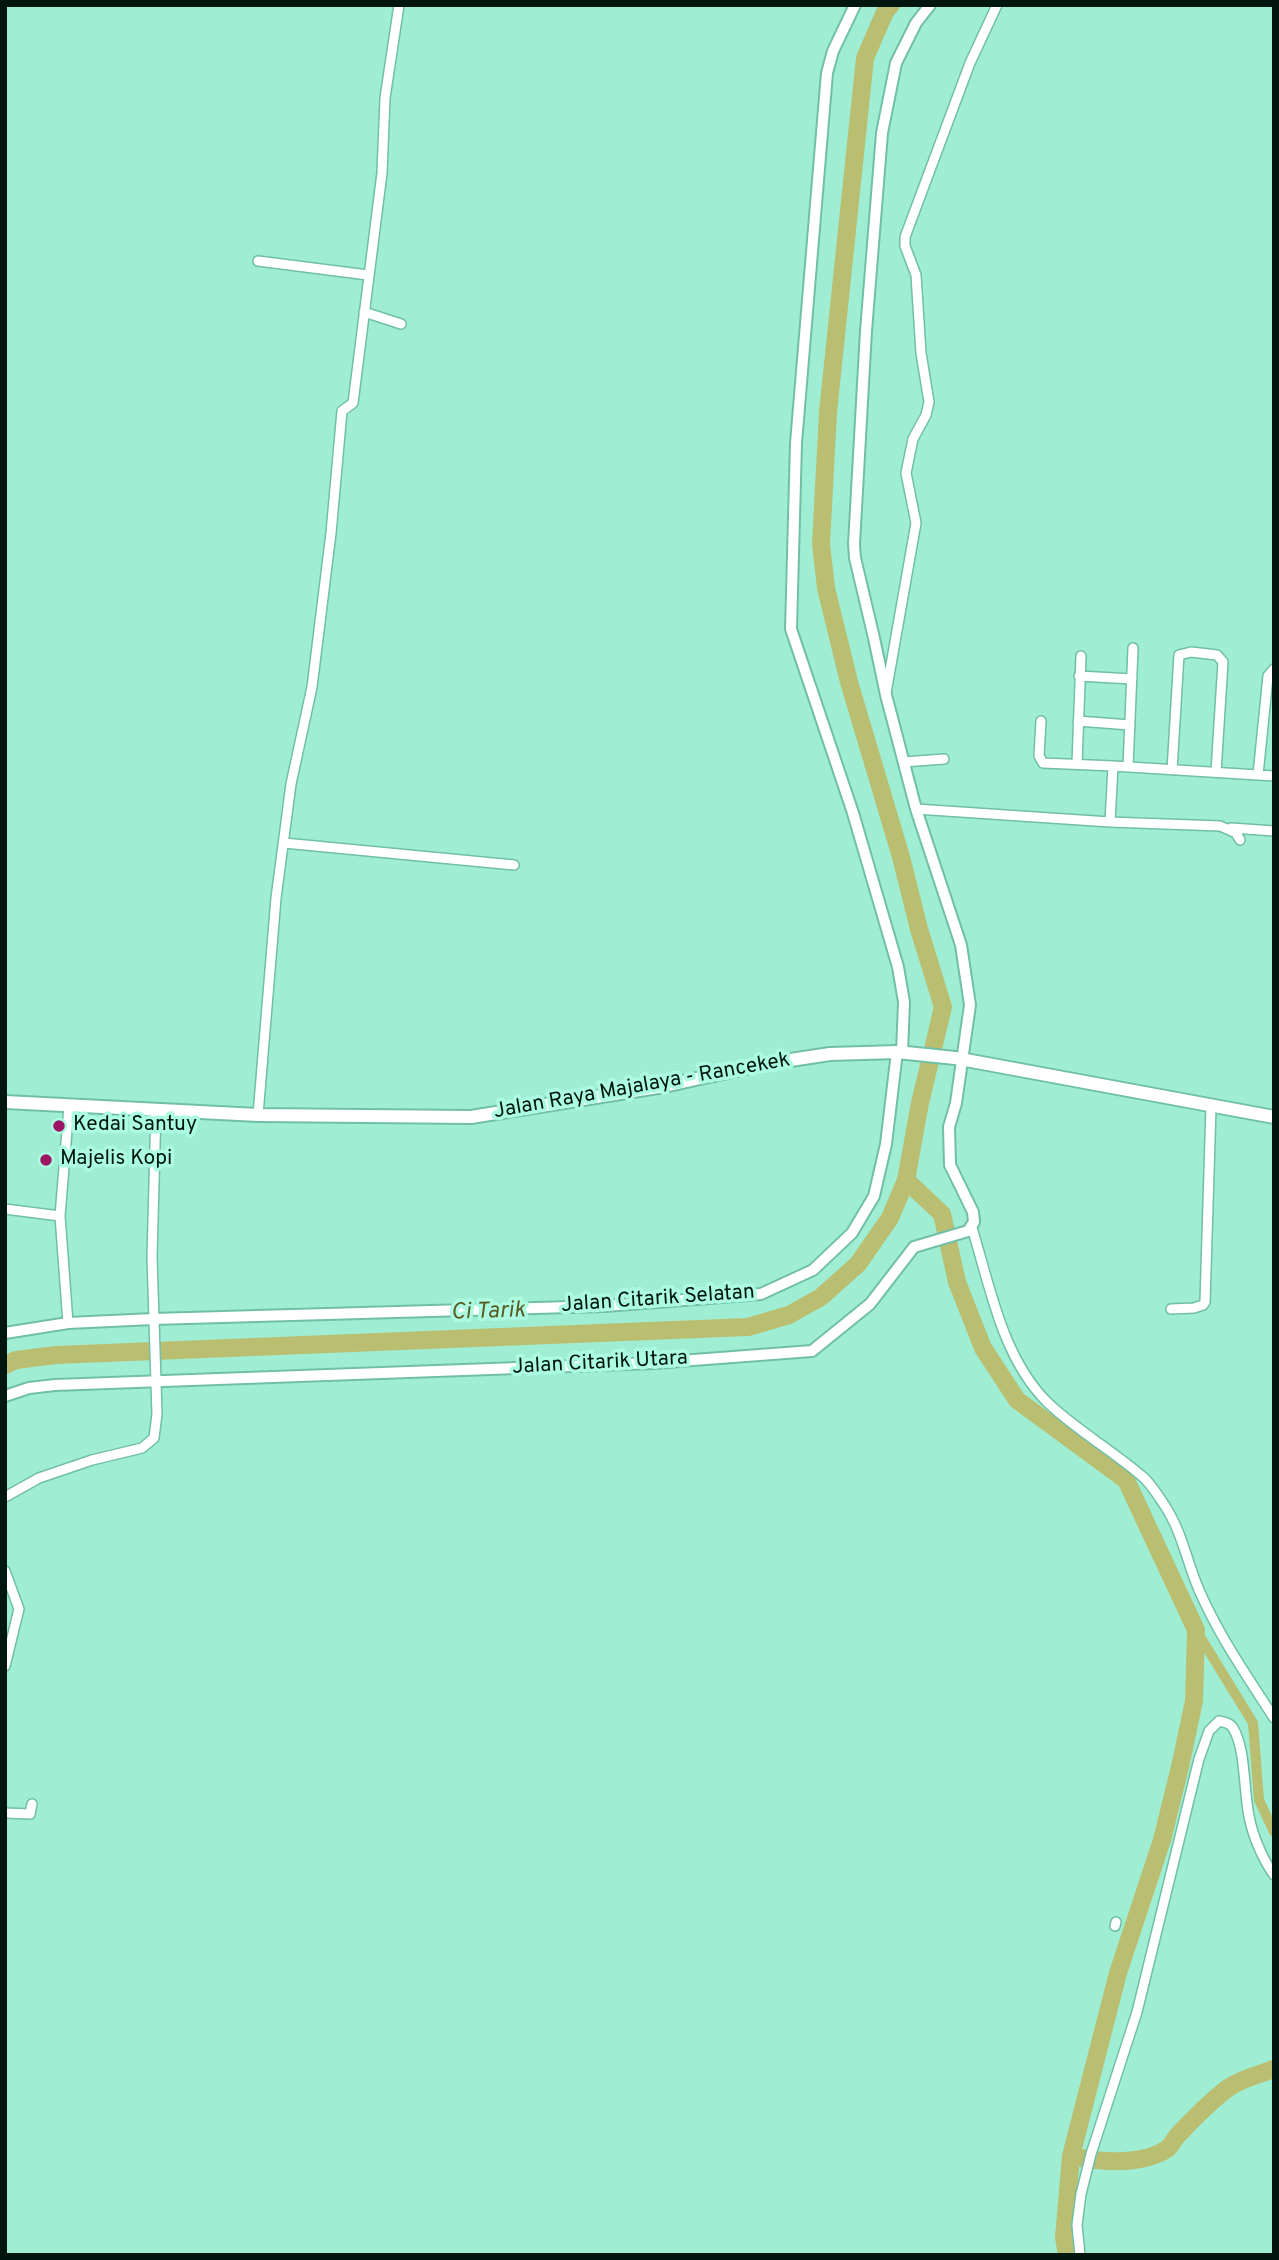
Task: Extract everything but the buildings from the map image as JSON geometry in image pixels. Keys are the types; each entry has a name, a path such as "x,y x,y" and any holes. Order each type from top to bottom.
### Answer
{"main road":[{"name":"Jalan Raya Majalaya - Rancekek","path":"5,1102 258,1115 471,1117 664,1086 764,1064 830,1054 899,1052 959,1059 1274,1117"}],"street":[{"path":"258,1115 276,898 291,784 312,687 331,533 342,411 353,403 383,173 385,97 399,5"},
{"name":"Jalan Citarik Selatan","path":"5,1333 68,1323 605,1306 761,1294 813,1270 852,1233 874,1196 886,1144 904,1002 898,967 853,813 791,629 796,443 827,73 833,51 855,5"},
{"path":"930,5 916,23 896,63 882,133 858,444 855,558 886,695 916,808 961,945 970,1005 959,1059 956,1103 949,1127 950,1165 973,1212 974,1222 970,1230 1002,1326 1019,1364 1045,1400 1068,1421 1144,1478 1159,1498 1179,1533 1199,1589 1225,1645 1274,1718"},
{"path":"886,695 916,523 907,483 907,463 913,439 926,415 929,402 921,353 916,275 905,246 905,237 965,75 997,5"},
{"path":"258,261 368,275"},
{"path":"364,312 401,324"},
{"path":"1128,767 1133,648"},
{"path":"1172,770 1179,655 1191,652 1217,655 1223,662 1216,772"},
{"path":"1077,764 1081,656"},
{"path":"1258,775 1268,676 1274,670"},
{"path":"1079,676 1132,679"},
{"path":"1041,720 1039,756 1043,763 1274,776"},
{"path":"1077,721 1130,725"},
{"path":"904,762 943,759"},
{"path":"1111,822 1113,766"},
{"path":"916,808 1274,831"},
{"path":"1229,828 1241,841"},
{"path":"284,843 514,865"},
{"path":"68,1323 60,1216 69,1106"},
{"path":"1171,1309 1194,1308 1205,1302 1211,1107"},
{"path":"5,1497 39,1478 92,1460 142,1448 154,1438 157,1429 152,1232 156,1109"},
{"path":"5,1209 60,1216"},
{"name":"Jalan Citarik Utara","path":"5,1396 29,1388 156,1379 654,1363 812,1351 870,1304 915,1247 970,1230"},
{"path":"5,1571 19,1609 5,1666"},
{"path":"1080,2255 1077,2225 1090,2159 1137,2012 1199,1759 1209,1731 1219,1721 1233,1728 1239,1747 1251,1826 1274,1875"},
{"path":"5,1812 30,1814 32,1804"}],"waterway":[{"name":"Ci Tarik","path":"5,1365 16,1360 56,1355 748,1327 789,1315 821,1297 858,1264 890,1218 906,1180 920,1103 943,1007 849,682 826,588 821,544 828,412 865,58 885,12 891,5"},
{"path":"906,1180 942,1214 957,1282 983,1348 1017,1400 1126,1480 1196,1630 1194,1701 1180,1767 1162,1840 1118,1973 1071,2156 1120,2161 1157,2154 1168,2148 1188,2124 1229,2087 1274,2069"},
{"path":"1196,1630 1253,1723 1259,1800 1274,1832"},
{"path":"1067,2255 1064,2237 1071,2156"}],"place":[{"name":"Kedai Santuy","path":"59,1126"},
{"name":"Majelis Kopi","path":"46,1160"}]}
